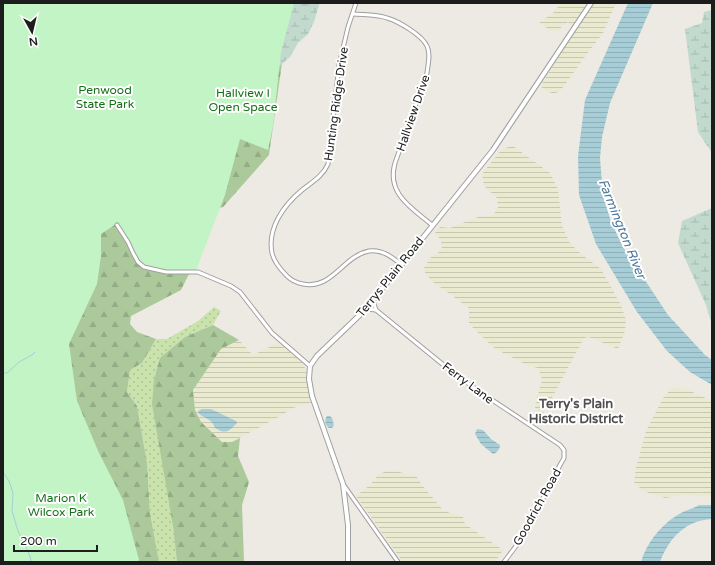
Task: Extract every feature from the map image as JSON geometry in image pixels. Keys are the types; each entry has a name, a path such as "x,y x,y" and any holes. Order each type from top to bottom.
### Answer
{"street":[{"name":"Hunting Ridge Drive","path":"356,3 339,65 328,164 323,173 298,194 283,210 274,230 272,254 277,264 288,277 296,282 307,285 316,284 325,280 336,273 353,258 370,251 386,254 402,265"},
{"name":"Terrys Plain Road","path":"310,366 317,356 373,301 492,150 590,3"},
{"name":"Hallview Drive","path":"353,14 386,18 412,31 424,41 427,46 429,59 427,73 395,163 393,177 395,187 402,199 432,225"},
{"path":"118,225 135,258 144,267 166,272 198,272 231,286 240,292 265,326 310,366 309,379 312,396 343,484 346,498 348,562"},
{"path":"366,309 376,310 373,301"},
{"name":"Ferry Lane","path":"376,310 446,367 477,390 560,445 564,450"},
{"name":"Goodrich Road","path":"504,562 525,534 562,461 564,450"},
{"path":"343,484 398,562"},
{"path":"346,498 352,496"}],"green space":[{"path":"3,3 277,68 282,63 269,155 223,207 219,208 210,232 181,290 131,316 130,324 137,332 156,339 142,363 130,370 127,392 137,406 147,463 150,513 159,562 3,562"},
{"path":"3,3 294,3 281,52 273,126 268,150 240,139 225,195 195,273 157,272 146,267 136,256 131,244 116,224 101,234 101,256 97,284 69,344 77,401 99,453 123,500 139,560 138,562 3,562"},
{"path":"281,3 319,3 319,5 314,22 308,34 298,43 290,57 277,68"},
{"path":"561,3 588,3 572,27 568,22 562,26 558,32 550,30 539,23 554,12"},
{"path":"593,3 616,3 603,33 561,90 554,94 547,91 541,87 541,85"},
{"path":"712,10 712,153 698,132 685,29 702,23 704,12"},
{"path":"513,146 550,173 558,189 562,226 570,243 581,254 601,269 621,305 626,320 625,331 618,349 589,337 584,338 541,416 536,413 535,407 542,379 538,368 529,366 493,347 469,324 469,308 433,282 423,270 430,258 442,250 441,240 435,233 440,227 450,228 478,217 492,216 498,209 497,198 484,186 482,174 502,149"},
{"path":"712,208 712,325 706,305 678,243 682,221"},
{"path":"214,307 221,311 213,325 185,337 173,526 177,562 159,562 150,513 147,463 137,406 127,392 130,370 142,363 156,339 167,339 198,321"},
{"path":"213,325 239,340 221,349 193,390 195,410 201,422 222,442 232,442 240,438 238,456 249,482 242,505 244,562 177,562 173,526 152,404 154,380 160,358 185,337"},
{"path":"239,340 253,355 278,343 300,359 306,370 312,402 290,409 284,414 232,442 222,442 201,422 195,410 193,390 221,349"},
{"path":"672,388 684,388 712,401 712,495 708,497 684,495 665,498 643,491 634,482 636,468 646,431 663,398"},
{"path":"387,471 396,471 417,477 443,510 463,517 465,524 503,550 495,562 403,562 356,496 370,485 379,474"}],"water":[{"path":"628,3 653,3 610,103 602,137 600,158 603,196 611,222 623,247 668,315 705,355 712,360 712,385 690,372 667,351 637,312 596,244 579,195 578,156 585,100"},
{"path":"202,409 211,409 236,421 237,423 225,432 219,430 215,428 210,421 199,414 198,411"},
{"path":"327,416 332,418 334,425 332,428 329,428 326,424 325,419"},
{"path":"477,429 483,430 491,439 500,445 497,452 493,454 481,444 475,434"},
{"path":"699,505 712,505 712,519 703,520 686,527 668,545 660,562 641,562 650,542 664,525 679,514"}],"waterway":[{"path":"3,373 7,373 19,362 35,352"},
{"path":"3,472 9,481 13,493 12,511 18,531 30,556 31,562"}],"district":[{"name":"Terry's Plain Historic District","path":"576,412"}],"park label":[{"name":"Penwood State Park","path":"105,97"},
{"name":"Hallview I Open Space","path":"243,100"},
{"name":"Marion K Wilcox Park","path":"61,505"}],"water label":[{"name":"Farmington River","path":"622,229"}]}
